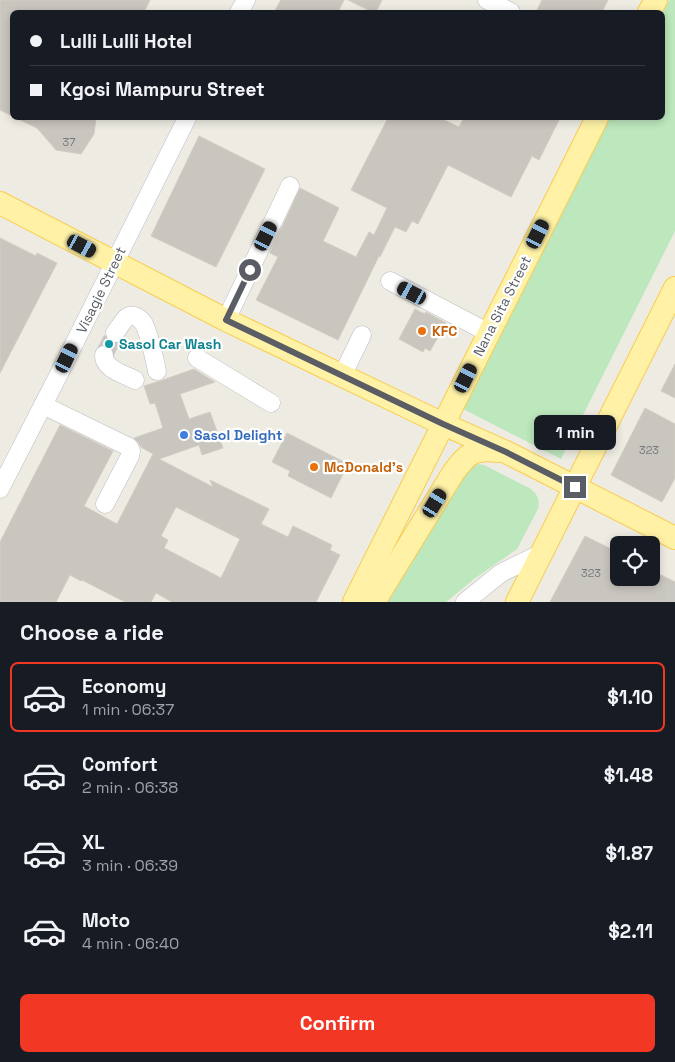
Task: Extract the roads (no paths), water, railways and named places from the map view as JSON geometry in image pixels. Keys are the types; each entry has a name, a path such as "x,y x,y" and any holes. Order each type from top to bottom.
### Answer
{"main road":[{"name":"Nana Sita Street","path":"354,602 596,120"},
{"path":"0,203 226,320 443,424 506,452 675,538"},
{"path":"517,602 675,288"},
{"path":"374,602 453,473 466,457 472,453 488,450 506,452"}],"street":[{"path":"487,0 507,10"},
{"name":"Visagie Street","path":"0,489 186,120"},
{"path":"226,320 290,186"},
{"path":"390,281 489,333"},
{"path":"115,333 128,317 139,318 144,323 147,331 157,371"},
{"path":"342,376 362,334"},
{"path":"104,355 106,366 135,380"},
{"path":"197,358 271,402"},
{"path":"43,405 129,447 131,451 130,456 105,504"},
{"path":"465,602 501,573 542,553"}],"tunnel":[{"path":"104,355 115,333"},
{"path":"674,602 675,584"}],"place":[{"name":"KFC","path":"422,331"},
{"name":"Sasol Car Wash","path":"109,344"},
{"name":"Sasol Delight","path":"184,435"},
{"name":"McDonald's","path":"314,467"}]}
